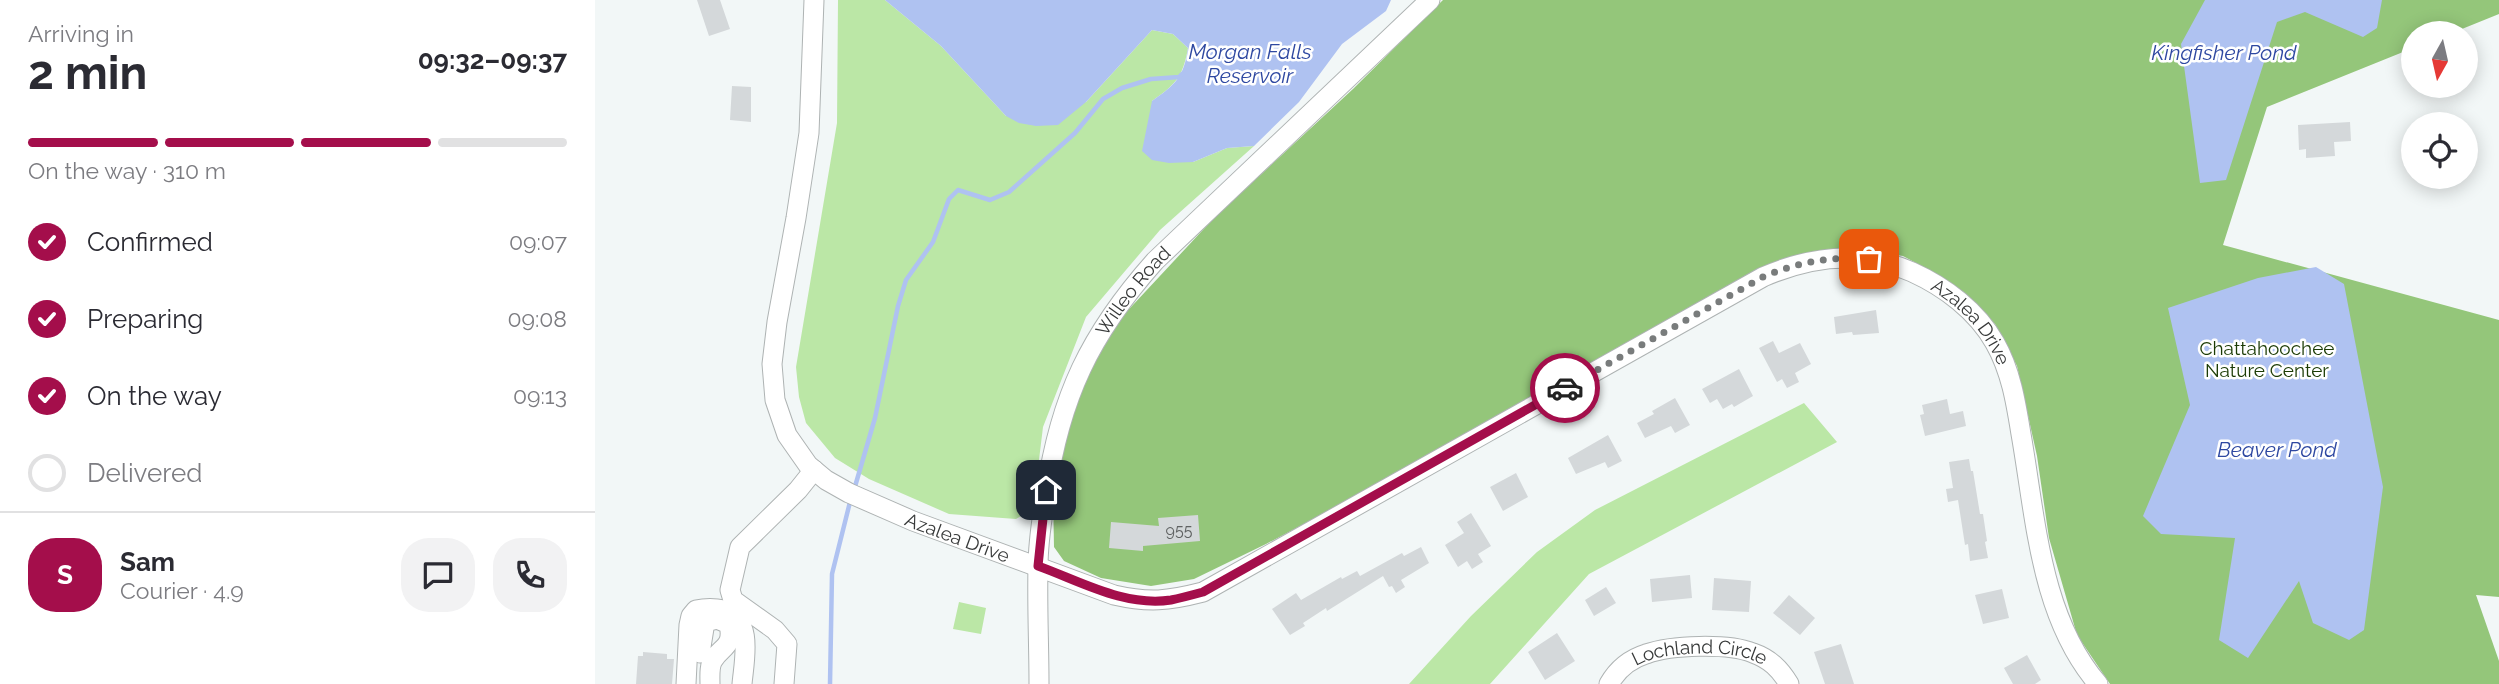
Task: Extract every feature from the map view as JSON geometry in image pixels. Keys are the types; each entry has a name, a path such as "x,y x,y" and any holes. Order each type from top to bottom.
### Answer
{"street":[{"name":"Azalea Drive","path":"814,0 809,133 775,330 772,377 781,422 795,448 814,470 851,494 913,521 1114,595 1138,600 1170,600 1203,592 1763,277 1805,262 1838,258 1869,259 1905,269 1938,285 1970,311 1995,343 2013,389 2048,583 2057,616 2082,663 2098,684"},
{"name":"Willeo Road","path":"1039,684 1038,566 1045,495 1059,423 1086,357 1136,282 1175,241 1430,0"},
{"path":"784,684 787,644 775,630 733,600 730,590 740,547 798,490 814,470"},
{"path":"686,684 690,620 696,610 705,608 729,612 742,627 745,648 743,684"},
{"path":"698,684 703,625 707,621 717,619 727,622 730,628 727,646 712,661 710,684"},
{"name":"Lochland Circle","path":"1609,684 1619,670 1647,653 1720,647 1764,657 1776,665 1789,684"}],"green space":[{"path":"838,0 885,0 941,46 1006,116 1086,102 1152,30 1173,34 1188,48 1183,66 1172,85 1152,101 1193,162 1227,148 1254,146 1160,230 1086,317 1043,427 1033,509 1016,519 949,514 869,479 835,458 806,423 799,397 796,367 837,123"},
{"name":"Chattahoochee Nature Center","path":"1443,0 2499,0 2499,14 2478,22 2401,21 2401,53 2267,107 2223,245 2499,320 2499,597 2476,595 2499,661 2499,684 2110,684 2077,635 2049,538 2037,456 2017,366 1995,324 1965,293 1942,277 1903,256 1858,249 1806,253 1774,263 1648,342 1266,544 1194,579 1151,586 1101,578 1064,561 1054,547 1053,493 1071,414 1118,321 1214,218 1353,89"},
{"path":"1804,403 1837,442 1589,574 1490,684 1409,684 1471,616 1537,552 1595,510"},
{"path":"959,602 986,608 981,634 953,629"}],"water":[{"name":"Morgan Falls Reservoir","path":"885,0 1391,0 1386,11 1342,44 1299,102 1254,146 1227,148 1193,162 1169,163 1152,160 1142,151 1152,101 1167,90 1184,66 1188,48 1173,34 1152,30 1086,102 1058,125 1036,126 1019,123 1006,116 941,46"},
{"name":"Kingfisher Pond","path":"2205,0 2382,0 2377,28 2363,37 2305,12 2277,22 2226,180 2200,183 2181,44"},
{"name":"Beaver Pond","path":"2316,267 2344,284 2383,487 2364,630 2349,640 2313,623 2299,581 2248,658 2219,640 2235,538 2161,534 2143,516 2190,405 2168,308 2258,278"}],"building":[{"path":"697,0 720,0 730,29 709,36"},
{"path":"732,86 751,87 751,122 730,120"},
{"path":"2350,122 2351,141 2334,142 2335,156 2306,158 2306,149 2299,150 2298,125"},
{"path":"1876,310 1879,333 1836,334 1834,317"},
{"path":"1773,341 1779,353 1800,343 1811,364 1795,373 1799,382 1787,388 1782,379 1777,382 1759,348"},
{"path":"1739,369 1753,396 1734,407 1732,404 1723,409 1717,399 1710,403 1702,389"},
{"path":"1675,398 1690,425 1675,433 1671,426 1645,438 1637,423"},
{"path":"1947,399 1950,414 1963,411 1966,426 1925,436 1920,415 1924,414 1922,405"},
{"path":"1608,435 1622,461 1608,468 1605,462 1576,474 1568,458"},
{"path":"1969,459 1980,514 1983,514 1988,558 1970,561 1958,500 1948,502 1946,489 1953,488 1949,462"},
{"path":"1516,473 1528,497 1503,511 1490,487"},
{"path":"1471,513 1491,546 1478,554 1483,562 1472,569 1467,561 1458,567 1445,545 1464,533 1457,522"},
{"path":"1198,515 1200,541 1143,546 1143,551 1109,548 1111,522 1159,526 1158,518"},
{"path":"1421,547 1429,563 1401,580 1405,587 1396,593 1383,576 1327,611 1326,608 1290,635 1272,609 1296,593 1301,600 1341,577 1342,579 1357,571 1360,576 1402,553 1404,556"},
{"path":"1690,575 1692,598 1652,602 1650,579"},
{"path":"1714,578 1751,581 1749,612 1712,610"},
{"path":"1606,587 1616,603 1594,616 1585,600"},
{"path":"2002,589 2009,618 1983,624 1975,595"},
{"path":"1789,595 1815,618 1800,635 1773,613"},
{"path":"1557,633 1575,661 1545,680 1528,652"},
{"path":"1841,644 1854,684 1825,684 1814,652"},
{"path":"643,652 667,654 667,659 674,659 672,684 636,684 638,656 643,656"},
{"path":"2027,655 2041,680 2035,684 2013,684 2004,668"}],"waterway":[{"path":"854,490 875,418 898,306 906,280 933,242 949,199 958,190 990,200 1009,192 1075,133 1103,99 1122,88 1151,79 1179,77 1182,74"},
{"path":"830,684 832,574 851,498"}],"way so far":[{"path":"1565,388 1763,277 1805,262 1826,258 1869,259"}],"route":[{"path":"1046,490 1038,566 1114,595 1138,600 1170,600 1203,592 1565,388"}]}
